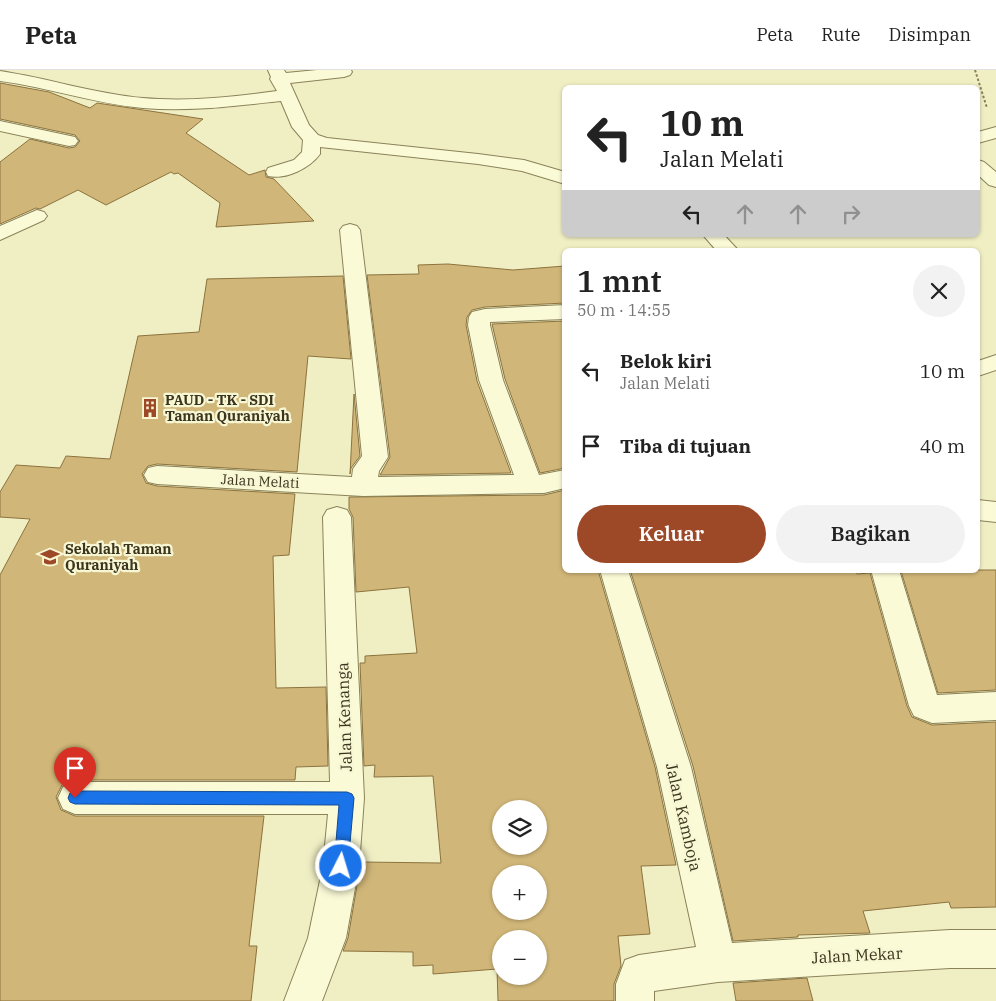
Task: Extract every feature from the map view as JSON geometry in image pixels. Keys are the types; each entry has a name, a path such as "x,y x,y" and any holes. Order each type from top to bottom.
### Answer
{"street":[{"path":"344,72 277,74 301,126 312,139 524,166 562,177"},
{"path":"0,76 141,102 190,105 228,103 286,95"},
{"path":"0,126 69,141"},
{"path":"980,137 995,133"},
{"path":"275,172 300,164 311,154 312,139"},
{"path":"980,168 996,181"},
{"path":"0,234 37,216"},
{"path":"350,230 375,457 366,468 363,487"},
{"path":"715,237 726,248"},
{"path":"530,484 491,380 479,325 480,317 562,312"},
{"path":"980,368 996,362"},
{"name":"Jalan Melati","path":"157,475 363,487 530,484 562,479"},
{"name":"Jalan Kenanga","path":"303,1001 327,938 341,866 347,798 337,516"},
{"name":"Jalan Kamboja","path":"615,573 674,767 718,963"},
{"path":"886,573 925,706 932,708 996,706"},
{"path":"75,798 347,798"},
{"name":"Jalan Mekar","path":"718,963 950,949 996,949"},
{"path":"635,1001 635,984 639,974 718,963"}],"path":[{"path":"975,70 980,85"},
{"path":"980,86 995,133"}],"building":[{"path":"0,83 49,92 90,108 97,103 203,119 186,133 249,175 265,170 266,177 274,179 314,221 216,227 220,203 178,173 174,174 171,172 106,205 78,190 40,209 36,208 0,224 0,162 30,139 69,148 75,147 80,141 75,135 0,119"},
{"path":"448,264 513,270 562,266 562,303 485,307 472,310 467,317 466,325 477,381 511,473 380,475 390,457 367,275 419,274 418,265"},
{"path":"343,276 351,359 308,356 297,472 157,464 148,466 142,474 146,483 157,486 295,494 289,555 273,556 276,688 326,687 328,766 296,767 295,780 75,780 62,785 56,797 61,810 75,816 264,816 249,946 257,946 251,1001 0,1001 0,575 30,519 0,517 0,492 16,465 60,468 66,456 110,459 138,336 199,332 207,279"},
{"path":"562,321 562,469 540,473 505,379 492,324"},
{"path":"354,394 360,456 351,468 350,474"},
{"path":"562,491 562,573 599,573 655,767 676,865 641,866 650,934 618,936 621,966 614,984 614,1001 498,1001 498,985 547,985 547,930 492,930 492,969 433,974 433,965 413,966 413,952 343,951 348,938 361,862 441,863 433,776 374,777 375,765 364,766 360,663 365,663 365,656 417,653 409,587 356,592 353,517 349,509 349,497 544,495"},
{"path":"980,570 996,570 996,690 938,693 902,573 980,573"},
{"path":"631,573 870,573 907,706 912,717 932,725 996,722 996,907 951,908 949,902 863,911 870,933 798,935 798,937 733,941 693,766"},
{"path":"807,978 813,1001 736,1001 733,983"}],"place":[{"name":"PAUD - TK - SDI Taman Quraniyah","path":"150,408"},
{"name":"Sekolah Taman Quraniyah","path":"50,557"}],"route":[{"path":"75,798 347,798 341,866"}]}
